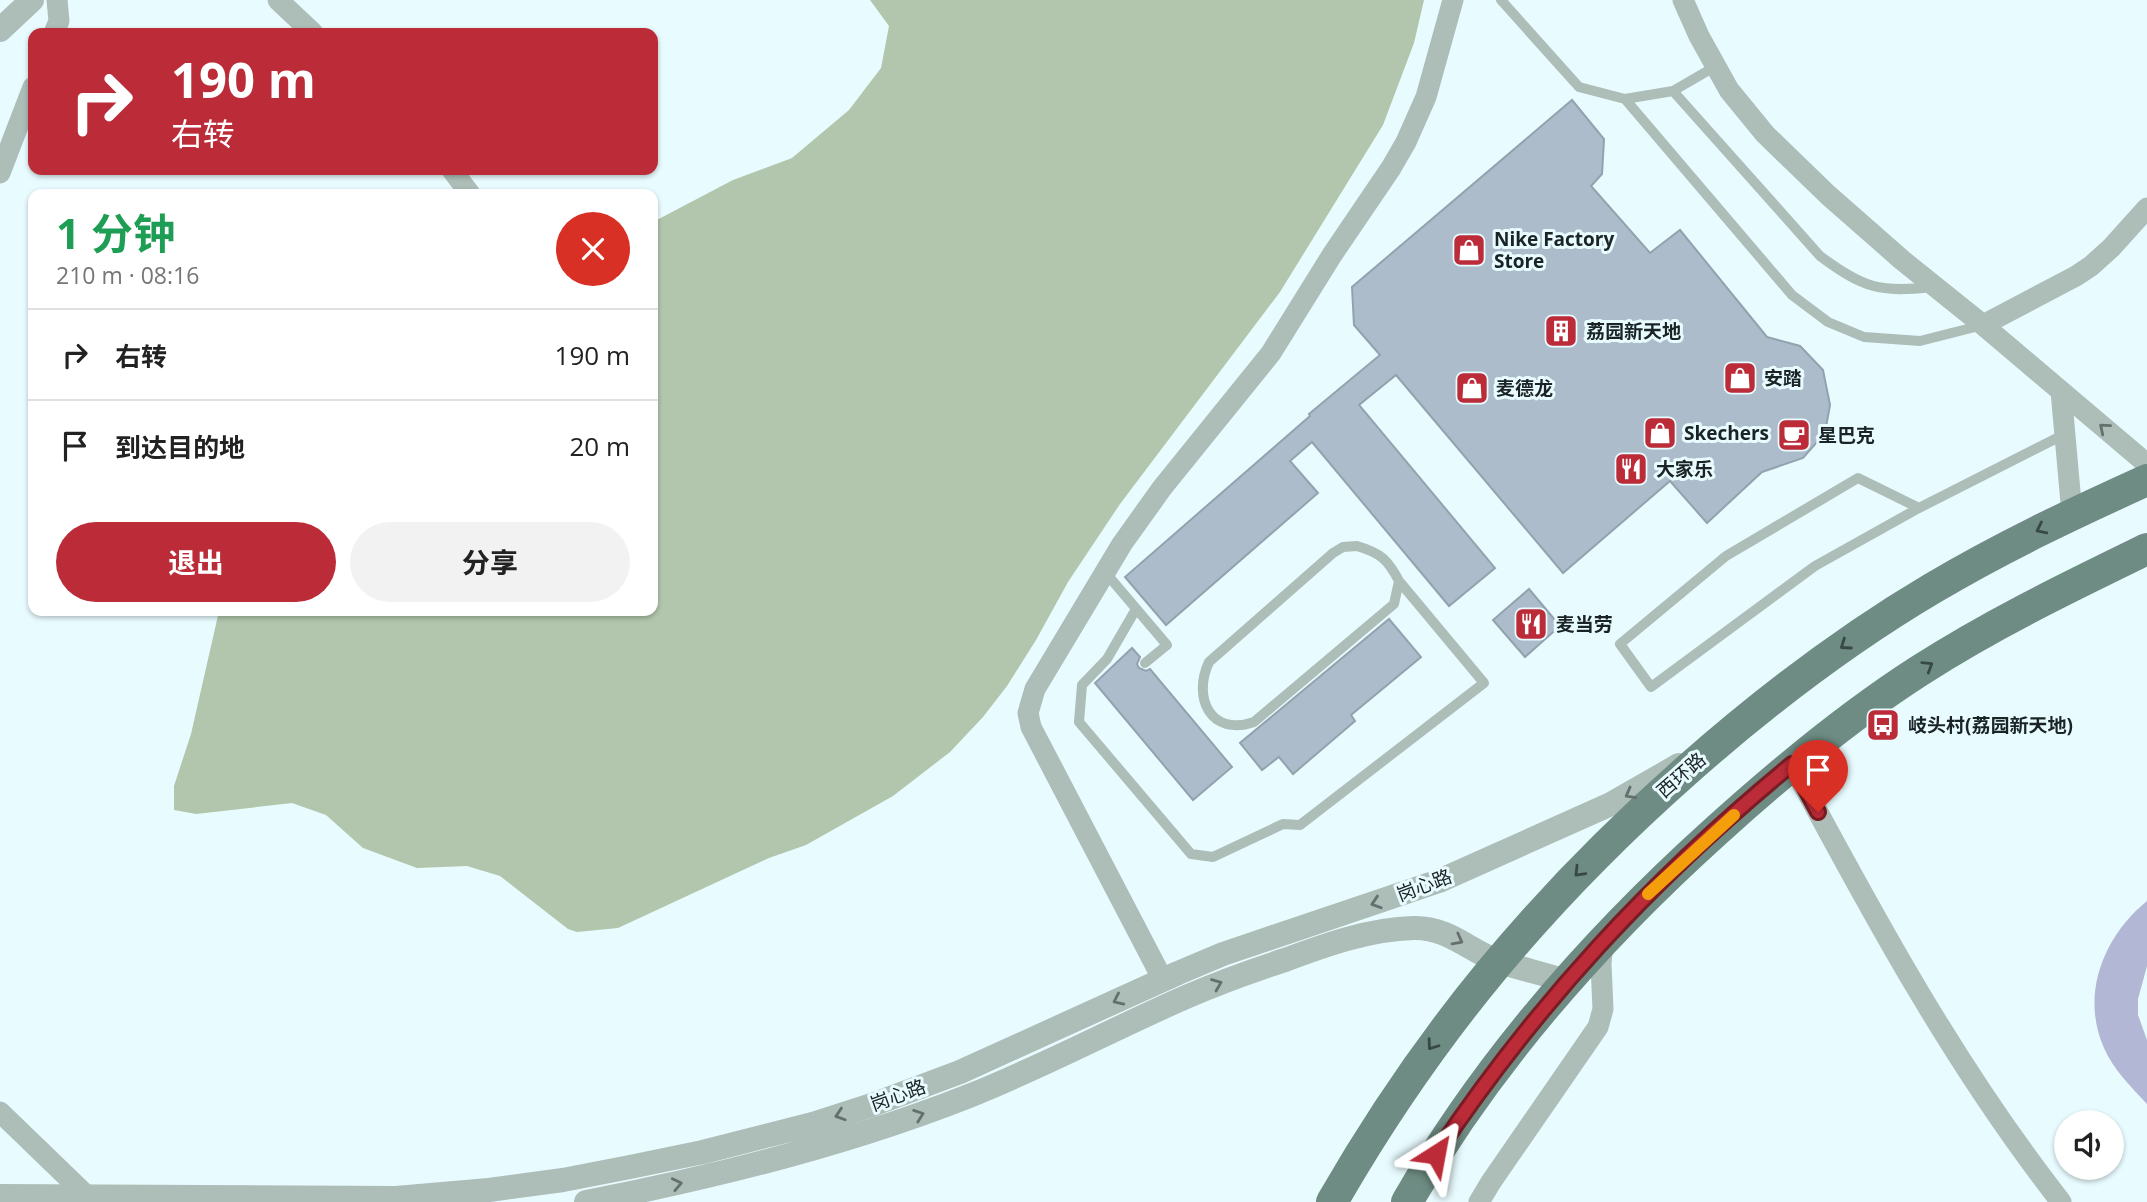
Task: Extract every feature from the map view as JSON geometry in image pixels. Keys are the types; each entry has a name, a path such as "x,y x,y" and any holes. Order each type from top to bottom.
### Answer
{"main road":[{"name":"西环路","path":"1332,1202 1409,1078 1498,961 1605,845 1730,733 1805,673 1884,618 1981,560 2147,480"},
{"path":"1411,1200 1456,1125 1490,1076 1566,981 1603,940 1696,849 1792,764 1880,698 1965,643 2061,590 2147,549"}],"street":[{"path":"0,7 7,0"},
{"path":"0,30 32,0"},
{"path":"56,28 59,21 57,0"},
{"path":"278,0 308,28"},
{"path":"1163,980 1031,727 1028,713 1035,689 1122,544 1162,488 1271,353 1332,255 1391,168 1426,97 1453,0"},
{"path":"1683,0 1729,90 1765,134 1829,195 1935,287 2147,464"},
{"path":"0,173 28,100"},
{"path":"1983,325 2077,276 2111,248 2147,208"},
{"path":"2061,391 2073,514"},
{"name":"岗心路","path":"0,1196 396,1198 501,1189 642,1165 813,1124 960,1072 1236,950 1439,881 1611,804 1666,774 1730,733"},
{"path":"1792,764 1882,932 1943,1034 2022,1151 2061,1202"},
{"name":"岗心路","path":"586,1202 709,1177 880,1129 970,1096 1232,978 1308,951 1381,931 1411,928 1440,930 1498,961 1566,981"},
{"path":"1479,1202 1598,1027 1603,1009 1603,940"},
{"path":"0,1112 86,1196"}],"lane":[{"path":"1501,0 1579,87 1625,99 1673,91 1716,66"},
{"path":"1673,91 1821,256 1840,271 1868,285 1896,291 1935,287"},
{"path":"1625,99 1792,295 1828,322 1864,337 1920,341 1983,325"},
{"path":"1919,508 1858,478 1726,556 1620,644 1651,687 1815,566 1919,508 2065,434"},
{"path":"1136,609 1107,659 1082,685 1079,722 1191,854 1213,857 1283,824 1300,825 1483,683 1399,581 1389,562 1374,551 1357,546 1343,547 1209,662 1203,675 1202,692 1206,709 1218,721 1231,725 1242,726 1254,722 1394,604 1399,581"},
{"path":"1105,572 1167,645 1145,663"}],"green space":[{"path":"870,0 1424,0 1414,43 1383,125 1280,292 1120,504 1068,582 1007,686 950,752 893,796 806,845 769,858 618,928 577,932 568,929 500,876 467,866 417,868 363,848 326,815 292,803 196,814 174,810 174,786 191,734 218,616 658,616 658,219 733,180 792,158 849,110 881,68 889,26"}],"water":[{"path":"2147,901 2147,966 2138,999 2138,1015 2147,1040 2147,1104 2123,1078 2108,1056 2097,1028 2095,1007 2100,967 2108,949 2132,915"}],"building":[{"name":"荔园新天地","path":"1572,100 1604,139 1602,174 1591,186 1650,253 1680,230 1767,337 1800,346 1823,370 1830,405 1825,433 1803,458 1762,472 1707,523 1670,481 1563,573 1396,375 1359,405 1495,568 1449,606 1312,442 1290,461 1318,493 1166,625 1125,577 1310,416 1309,414 1380,355 1354,325 1352,287"},
{"path":"1529,589 1560,626 1525,657 1493,620"},
{"path":"1389,619 1421,657 1351,715 1355,721 1293,774 1279,757 1262,770 1240,743"},
{"path":"1132,648 1140,657 1137,664 1139,668 1146,671 1150,669 1232,767 1193,800 1095,683"}],"slow traffic":[{"path":"1648,894 1734,815"}],"place":[{"name":"Nike Factory Store","path":"1469,250"},
{"name":"荔园新天地","path":"1561,331"},
{"name":"安踏","path":"1740,378"},
{"name":"麦德龙","path":"1472,388"},
{"name":"Skechers","path":"1660,433"},
{"name":"星巴克","path":"1794,435"},
{"name":"大家乐","path":"1631,469"},
{"name":"麦当劳","path":"1531,624"},
{"name":"岐头村(荔园新天地)","path":"1883,725"}],"route":[{"path":"1436,1154 1490,1076 1566,981 1603,940 1696,849 1792,764 1818,812"}]}
